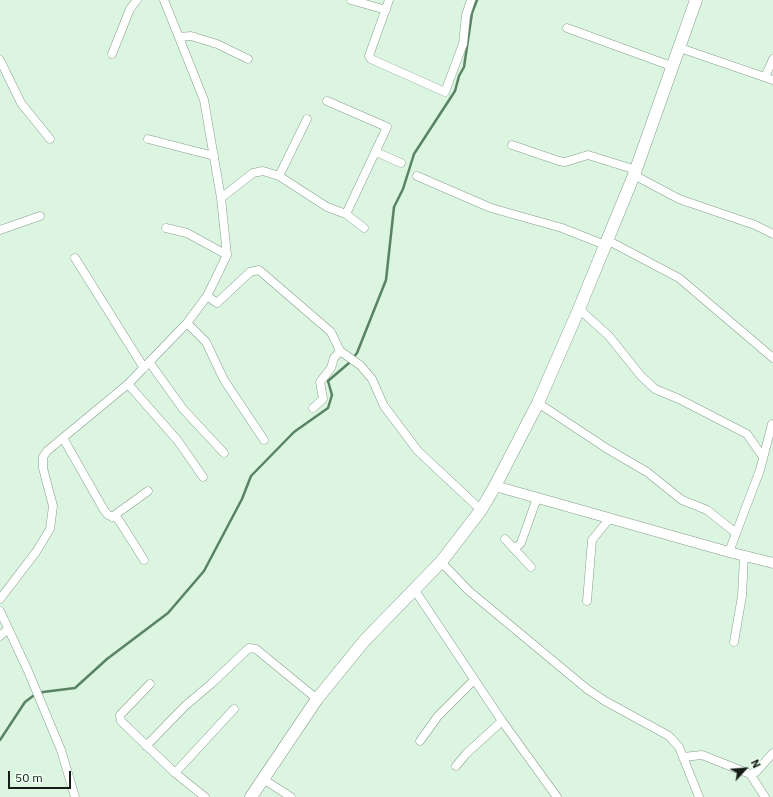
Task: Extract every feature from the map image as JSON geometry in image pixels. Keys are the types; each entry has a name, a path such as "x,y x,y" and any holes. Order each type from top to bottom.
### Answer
{"main road":[{"path":"251,797 317,700 365,640 441,562 481,510 495,486 538,403 579,309 635,172 674,67 696,0"}],"street":[{"path":"112,54 130,9 137,0"},
{"path":"0,600 36,552 50,529 53,506 44,468 43,457 63,438 128,384 187,323 206,296 227,255 221,198 204,100 164,0"},
{"path":"350,0 386,10"},
{"path":"390,0 369,53 371,59 446,92 463,44 466,15 471,0"},
{"path":"567,28 674,67"},
{"path":"179,38 191,36 217,44 248,59"},
{"path":"680,48 773,80"},
{"path":"765,77 773,59"},
{"path":"0,60 21,104 50,139"},
{"path":"327,101 387,127 346,214"},
{"path":"279,176 307,119"},
{"path":"148,139 214,156"},
{"path":"512,145 565,162 588,155 635,172 679,199 755,225 773,234"},
{"path":"376,152 401,162"},
{"path":"221,198 256,172 263,171 279,176 327,207 346,214 364,228"},
{"path":"417,176 491,208 606,242 679,278 773,358"},
{"path":"0,230 40,216"},
{"path":"166,228 187,233 227,255"},
{"path":"75,258 147,366 183,410 224,453"},
{"path":"206,296 217,303 250,272 260,270 331,332 340,351 353,359 372,378 384,406 418,451 481,510"},
{"path":"579,309 609,336 641,376 655,390 679,399 747,434 763,457"},
{"path":"187,323 206,342 224,380 264,440"},
{"path":"313,408 323,399 320,382 331,368 334,358 340,351"},
{"path":"128,384 178,440 203,477"},
{"path":"538,403 606,448 647,472 678,498 707,510 736,533"},
{"path":"729,552 760,470 772,424"},
{"path":"63,438 104,510 120,522 144,560"},
{"path":"495,486 773,563"},
{"path":"112,517 148,491"},
{"path":"514,549 521,543 537,498"},
{"path":"587,601 592,540 610,518"},
{"path":"505,539 532,567"},
{"path":"734,642 742,596 744,556"},
{"path":"441,562 469,591 587,688 605,701 669,736 679,747 699,797"},
{"path":"414,589 474,680 556,797"},
{"path":"0,611 38,693 61,750 76,797"},
{"path":"0,636 8,629"},
{"path":"146,746 185,706 249,648 256,650 317,700"},
{"path":"420,741 438,716 474,680"},
{"path":"150,684 120,715 121,721 175,773 205,797"},
{"path":"175,773 234,709"},
{"path":"456,766 466,754 502,721"},
{"path":"750,774 756,772 773,753"},
{"path":"683,757 702,755 750,774 766,797"},
{"path":"263,779 291,797"}],"waterway":[{"path":"0,740 25,702 33,696 43,692 75,688 107,659 168,613 204,571 242,499 251,476 294,432 328,408 332,395 328,381 349,363 357,353 386,280 394,207 403,189 414,154 455,91 459,76 464,67 472,13 477,0"}]}
